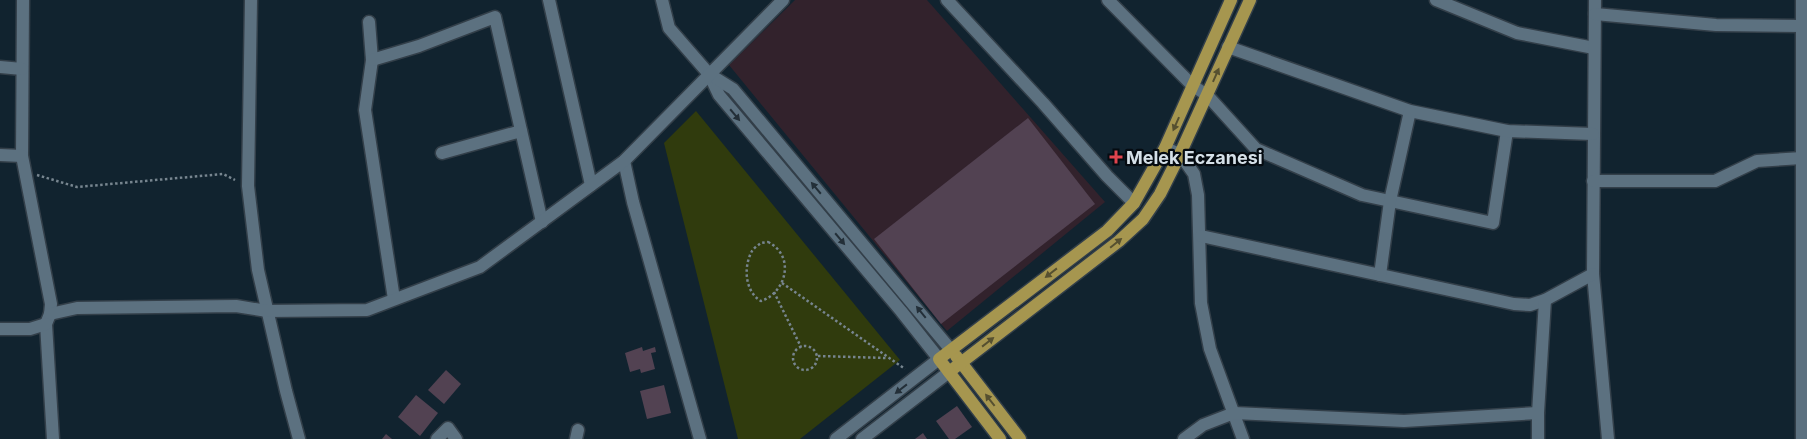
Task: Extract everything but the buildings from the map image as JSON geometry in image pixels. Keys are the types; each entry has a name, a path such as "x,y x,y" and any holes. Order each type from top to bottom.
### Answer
{"main road":[{"path":"1000,439 940,359 1107,230 1134,203 1165,148 1231,0"},
{"path":"949,372 1119,241 1143,219 1160,194 1180,154 1250,0"},
{"path":"951,350 1020,439"}],"street":[{"path":"22,0 22,156 51,304 48,319 53,439"},
{"path":"251,0 248,186 258,270 299,439"},
{"path":"549,0 590,185"},
{"path":"662,0 668,28 709,74 733,89 951,350"},
{"path":"0,329 30,329 48,319 77,308 236,306 267,311 368,310 480,267 624,160 783,0"},
{"path":"947,0 1106,176 1134,203"},
{"path":"1108,0 1193,86 1207,95 1256,149 1362,195 1492,223 1507,130"},
{"path":"1436,0 1517,33 1594,48"},
{"path":"1595,0 1593,274 1608,439"},
{"path":"1802,0 1804,298 1804,417 1802,439"},
{"path":"1595,14 1716,25 1802,26"},
{"path":"372,60 419,46 495,17 542,222"},
{"path":"369,22 372,60 365,110 394,300"},
{"path":"1228,47 1410,111 1507,130 1593,134"},
{"path":"0,66 22,69"},
{"path":"709,74 719,96 940,359 836,439"},
{"path":"1380,275 1390,201 1410,111"},
{"path":"442,153 521,131"},
{"path":"1165,148 1180,154 1194,174 1198,195 1201,236 1201,303 1210,348 1242,439"},
{"path":"0,155 22,156"},
{"path":"1593,181 1715,181 1757,161 1802,158"},
{"path":"624,160 633,202 700,439"},
{"path":"1201,236 1514,304 1530,305 1545,300 1593,274"},
{"path":"1538,439 1545,300"},
{"path":"862,439 949,372"},
{"path":"1184,439 1203,426 1234,413 1404,421 1538,413"},
{"path":"437,439 448,428 456,439"}],"path":[{"path":"26,174 38,175 77,187 223,174 248,186"},
{"path":"760,242 768,242 777,246 782,252 785,261 782,283 774,292 768,299 761,301 753,296 749,289 748,267 752,252 760,242"},
{"path":"782,283 916,377"},
{"path":"774,292 802,347"},
{"path":"802,347 812,348 818,356 813,368 806,371 798,368 794,362 794,355 798,348 802,347"},
{"path":"818,356 888,358"}],"shaded area":[{"path":"795,0 927,0 1105,202 947,331 729,65"}],"green space":[{"path":"696,111 900,360 800,439 738,439 664,143"}],"place":[{"name":"Melek Eczanesi","path":"1116,157"}]}
